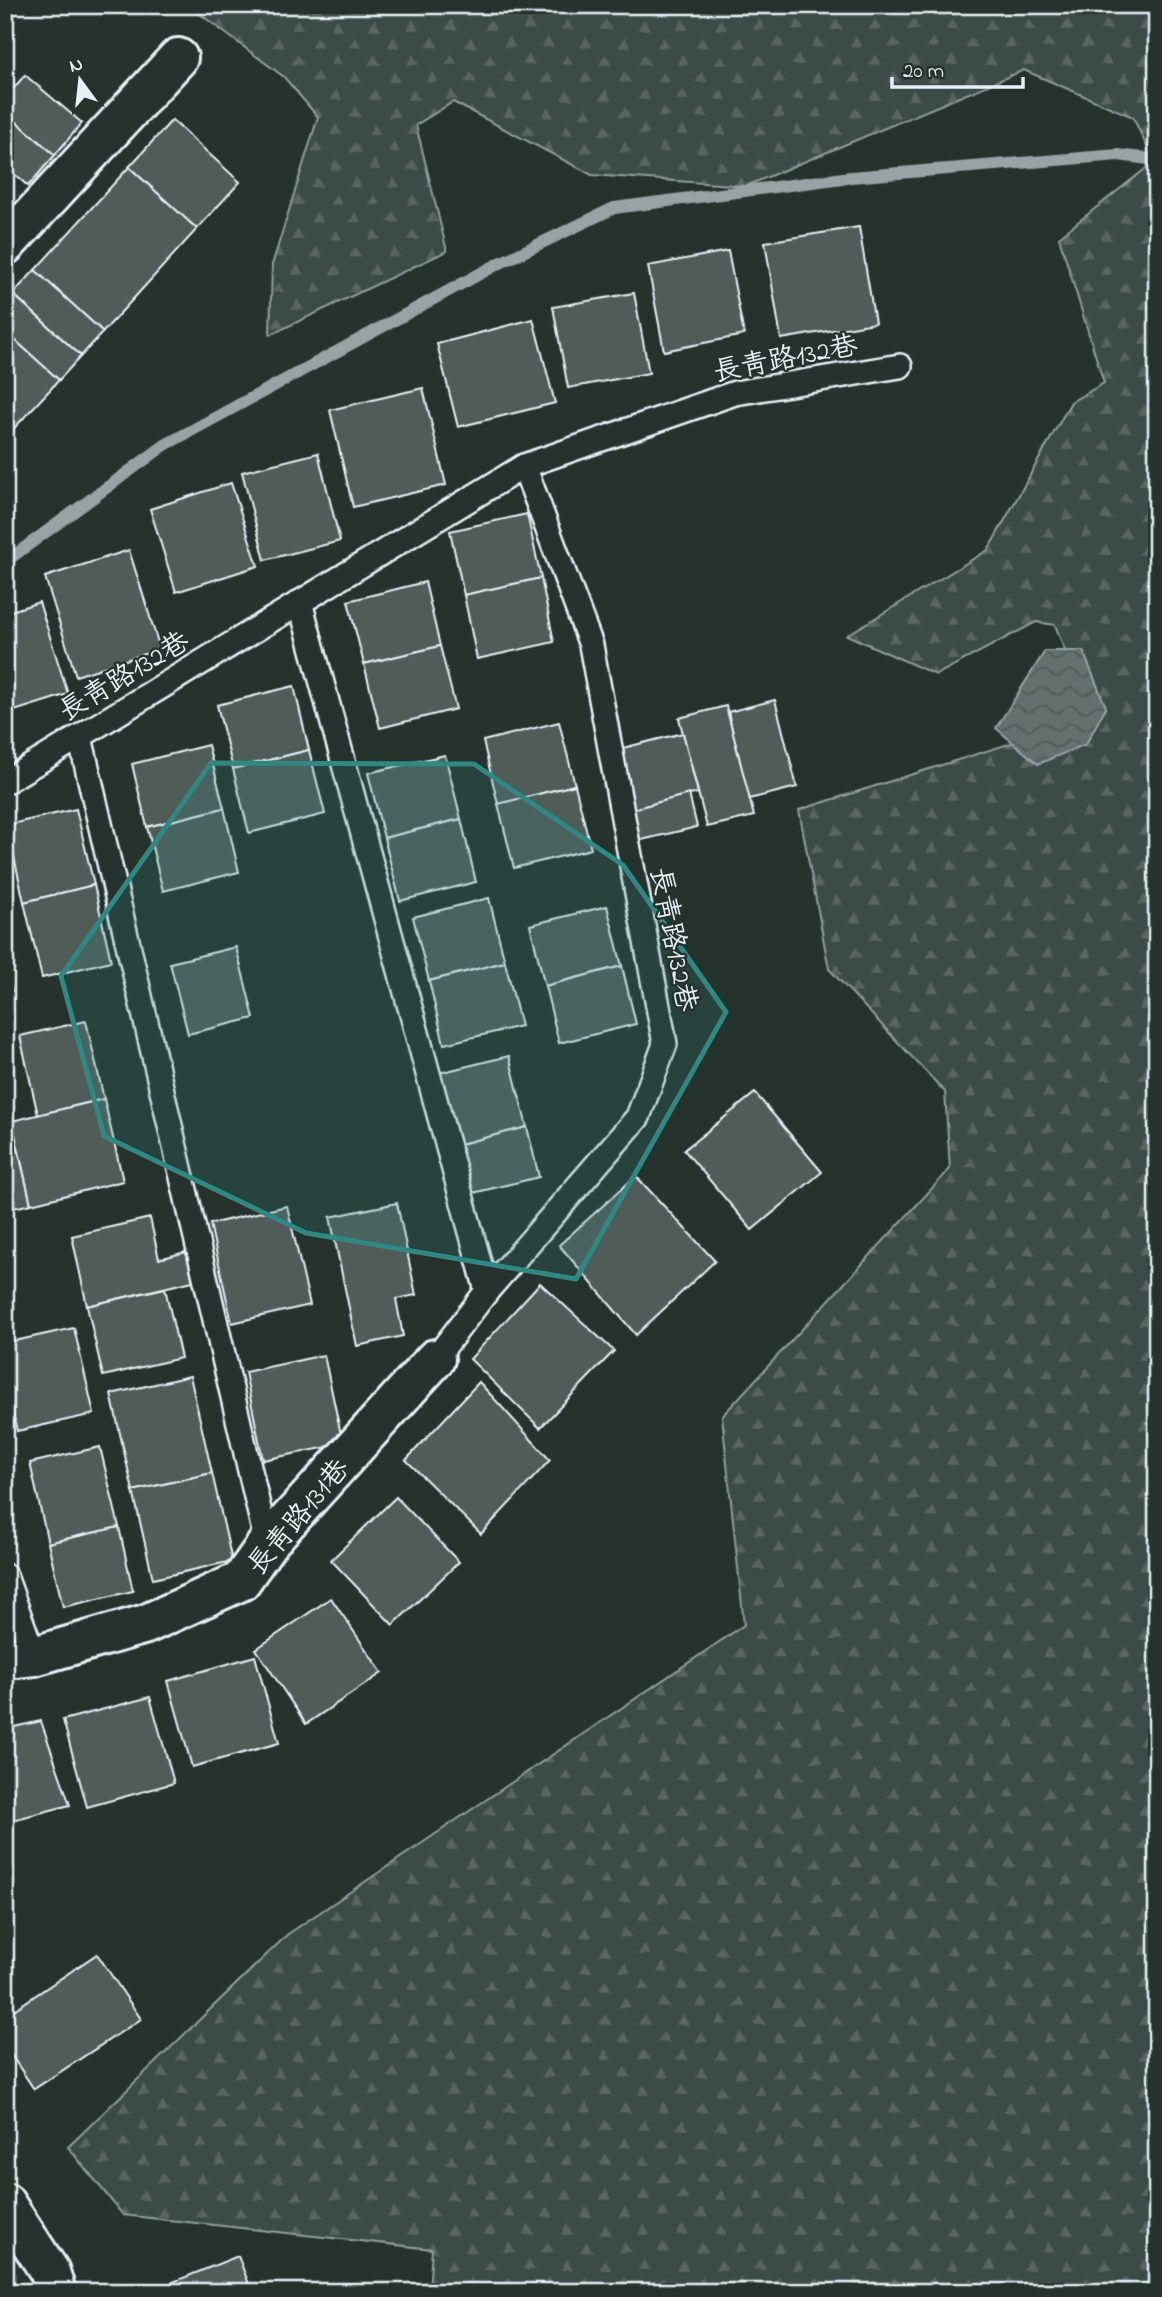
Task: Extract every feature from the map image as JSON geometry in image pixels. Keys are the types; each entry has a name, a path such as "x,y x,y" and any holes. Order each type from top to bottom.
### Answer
{"street":[{"path":"5,245 178,58"},
{"name":"長青路131巷","path":"20,1657 146,1624 241,1581 267,1544 435,1359"},
{"path":"5,2203 50,2272 56,2292"}],"lane":[{"name":"長青路132巷","path":"5,782 524,466 735,393 900,366"},
{"name":"長青路132巷","path":"435,1359 487,1291 638,1117 665,1044 591,645 524,466"},
{"path":"300,602 487,1291"},
{"path":"80,737 267,1544"},
{"path":"5,1576 20,1657"}],"highlighted area":[{"path":"211,763 474,764 623,865 726,1012 576,1279 306,1233 104,1136 61,976"}],"green space":[{"path":"188,5 1157,5 1157,2292 429,2292 432,2249 123,2215 68,2147 288,1934 744,1625 722,1416 950,1169 945,1092 829,969 799,810 1091,718 1055,625 1036,622 936,675 847,635 988,550 1071,402 1104,383 1059,237 1154,162 1133,117 1024,70 746,186 592,175 453,102 416,125 447,251 270,335 272,265 318,117 284,77"}],"water":[{"path":"1045,651 1083,651 1106,707 1086,744 1038,764 996,728"}],"building":[{"path":"25,75 82,123 55,155 5,112 5,98"},
{"path":"5,112 55,155 28,186 5,166"},
{"path":"172,120 240,182 197,229 129,167"},
{"path":"129,167 197,229 103,332 35,270"},
{"path":"859,227 875,323 781,339 765,242"},
{"path":"728,251 744,335 664,351 648,266"},
{"path":"35,270 103,332 81,356 13,294"},
{"path":"5,287 81,356 59,380 5,331"},
{"path":"634,293 649,373 568,388 553,307"},
{"path":"533,319 555,403 458,427 437,344"},
{"path":"5,331 59,380 5,438"},
{"path":"423,388 446,485 353,507 330,410"},
{"path":"318,453 340,541 265,560 242,472"},
{"path":"231,483 258,566 176,592 150,509"},
{"path":"527,514 541,578 464,595 450,531"},
{"path":"129,550 160,649 76,676 45,577"},
{"path":"541,578 554,642 477,659 464,595"},
{"path":"425,582 440,646 364,664 348,601"},
{"path":"39,602 68,694 5,714 5,613"},
{"path":"440,646 456,709 380,728 364,664"},
{"path":"294,686 309,750 233,769 217,705"},
{"path":"775,700 797,787 749,799 728,712"},
{"path":"726,706 754,816 707,827 679,718"},
{"path":"559,722 575,785 498,804 483,741"},
{"path":"683,733 698,793 629,810 603,753"},
{"path":"208,745 224,808 147,827 132,764"},
{"path":"309,750 325,814 249,833 233,769"},
{"path":"445,755 461,819 384,838 368,773"},
{"path":"575,785 591,849 514,868 498,804"},
{"path":"689,794 697,827 637,841 629,810"},
{"path":"224,808 239,872 163,891 147,827"},
{"path":"76,809 94,885 24,902 7,825"},
{"path":"461,819 476,882 400,901 384,838"},
{"path":"94,885 111,961 42,978 24,902"},
{"path":"489,898 505,962 429,981 413,917"},
{"path":"607,906 622,966 545,986 530,925"},
{"path":"236,947 254,1018 188,1034 170,963"},
{"path":"5,962 12,991 5,992"},
{"path":"505,962 521,1026 444,1044 429,981"},
{"path":"622,966 636,1024 559,1043 545,986"},
{"path":"86,1021 104,1099 38,1115 20,1036"},
{"path":"509,1056 527,1127 457,1145 439,1073"},
{"path":"755,1093 822,1172 752,1230 684,1150"},
{"path":"5,1094 31,1204 5,1210"},
{"path":"104,1099 123,1181 31,1204 12,1121"},
{"path":"527,1127 539,1177 469,1194 457,1145"},
{"path":"636,1176 715,1261 636,1335 559,1245"},
{"path":"397,1203 416,1295 396,1299 403,1336 357,1346 330,1217"},
{"path":"287,1206 310,1305 232,1323 210,1224"},
{"path":"150,1218 159,1259 186,1252 193,1281 87,1306 72,1236"},
{"path":"540,1283 614,1351 540,1428 470,1359"},
{"path":"165,1288 181,1358 103,1376 87,1306"},
{"path":"74,1328 94,1414 17,1431 5,1380 5,1343"},
{"path":"324,1355 343,1444 263,1460 245,1372"},
{"path":"190,1376 212,1473 133,1491 111,1394"},
{"path":"479,1382 550,1460 481,1534 406,1460"},
{"path":"100,1447 119,1527 48,1543 30,1463"},
{"path":"212,1473 232,1561 153,1579 133,1491"},
{"path":"396,1497 459,1562 393,1625 331,1560"},
{"path":"119,1527 133,1591 63,1607 48,1543"},
{"path":"331,1598 382,1673 306,1724 256,1649"},
{"path":"255,1656 279,1743 192,1767 168,1681"},
{"path":"150,1697 174,1783 87,1807 63,1720"},
{"path":"41,1721 70,1805 5,1822 5,1729"},
{"path":"97,1954 141,2019 34,2089 5,2046 5,2016"},
{"path":"238,2256 252,2292 165,2292 163,2286"}],"waterway":[{"path":"5,562 165,445 498,264 614,208 851,177 1118,155 1157,160"}]}
